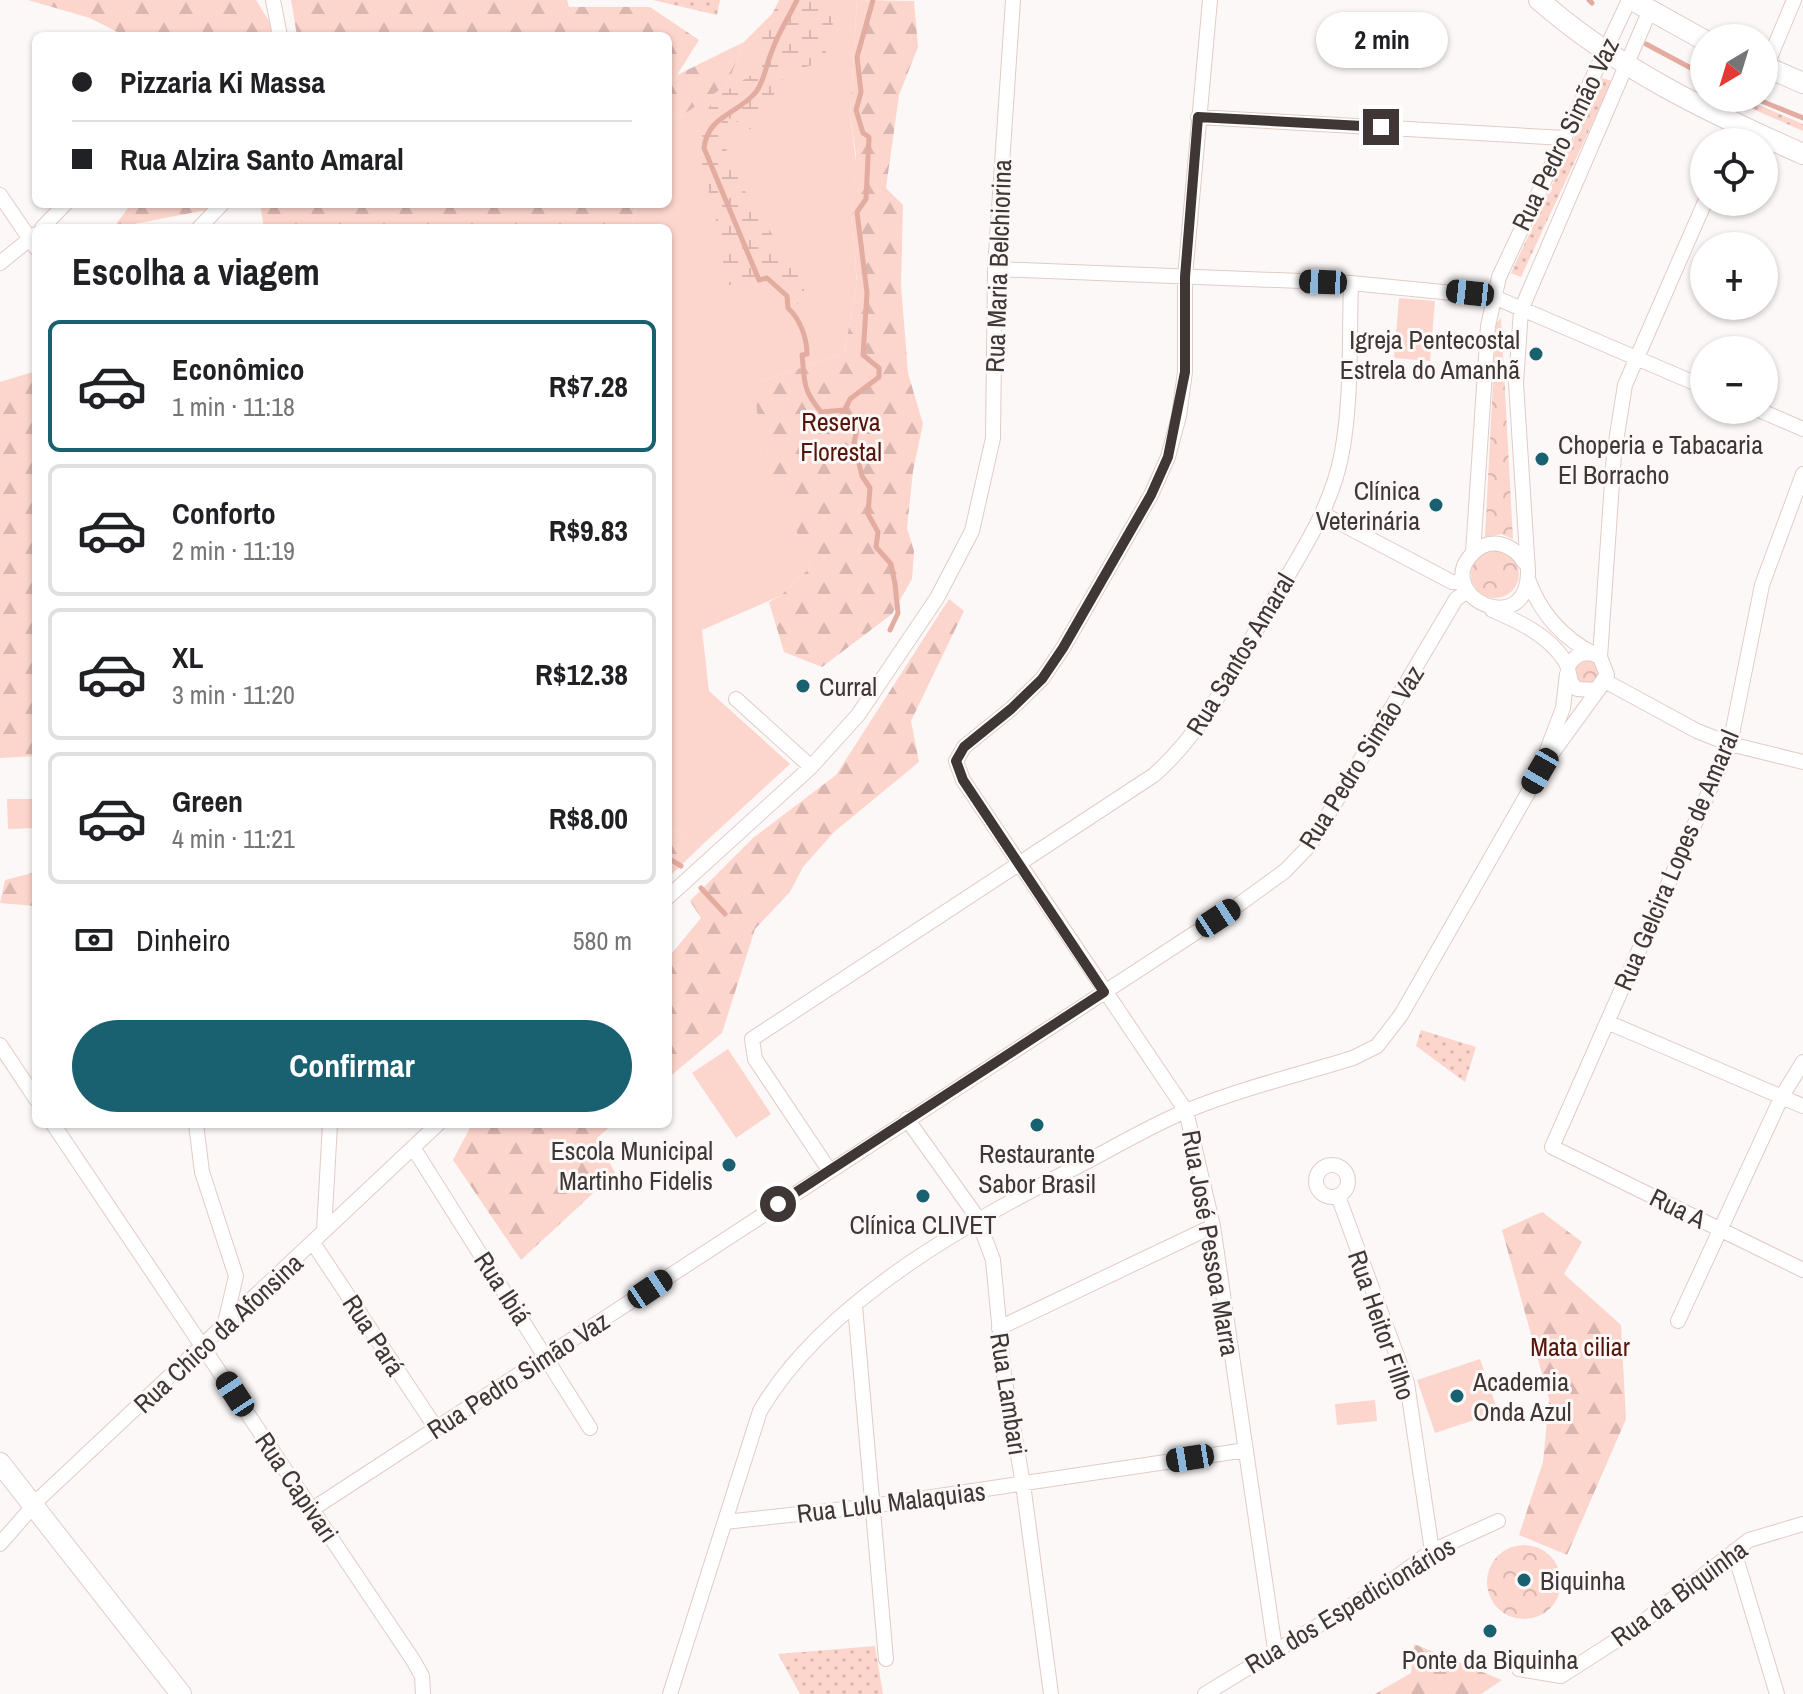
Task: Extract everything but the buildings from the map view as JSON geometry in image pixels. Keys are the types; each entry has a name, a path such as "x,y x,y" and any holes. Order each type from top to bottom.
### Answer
{"main road":[{"path":"1539,0 1624,66 1726,128"},
{"path":"1637,3 1690,32"},
{"path":"1778,72 1803,83"},
{"path":"1778,147 1803,154"},
{"path":"0,1463 32,1508 181,1694"}],"street":[{"path":"273,0 279,32"},
{"name":"Rua Maria Belchiorina","path":"811,767 858,715 897,661 937,598 972,531 993,438 995,269 1013,0"},
{"path":"1185,277 1210,0"},
{"path":"1778,36 1794,0"},
{"name":"Rua Pedro Simão Vaz","path":"1473,553 1488,326 1494,297 1513,242 1605,53 1637,3"},
{"name":"Rua Pedro Simão Vaz","path":"1525,563 1516,383 1521,310 1624,66 1637,3"},
{"path":"1198,117 1565,138"},
{"path":"0,195 32,238"},
{"path":"46,224 61,208"},
{"path":"203,224 218,208"},
{"path":"1597,656 1614,454 1625,385 1634,357 1699,216"},
{"path":"0,263 32,242"},
{"path":"995,269 1351,283 1494,297 1690,381"},
{"name":"Rua José Pessoa Marra","path":"1185,277 1185,372 1179,416 1168,457 1151,495 1100,587 1042,679 964,747 956,761 963,780 1186,1111 1213,1226 1275,1649"},
{"name":"Rua Santos Amaral","path":"829,1170 755,1059 750,1044 757,1033 770,1024 1020,864 1154,775 1179,753 1224,687 1323,514 1342,455 1347,418 1351,283"},
{"path":"1778,418 1803,429"},
{"name":"Rua Gelcira Lopes de Amaral","path":"1552,1147 1730,744 1762,585 1803,474"},
{"path":"1323,514 1452,582 1466,586 1483,605 1529,626 1560,653 1577,689 1590,692 1603,683"},
{"path":"670,1694 760,1411 776,1382 807,1347 855,1306 977,1217 1186,1111 1353,1058 1377,1046 1401,1015 1543,767 1603,683 1606,668 1597,656 1561,631 1543,611 1528,579 1525,563 1511,548 1501,544 1481,547 1473,553 1467,562 1466,586"},
{"path":"1483,605 1503,607 1512,604 1520,597 1528,579"},
{"name":"Rua Pedro Simão Vaz","path":"311,1510 1241,903 1285,871 1310,845 1466,586"},
{"path":"1543,767 1563,708 1568,670 1576,656 1597,656"},
{"path":"1603,683 1697,731 1730,744 1803,762"},
{"path":"672,893 811,767 736,699"},
{"path":"1607,1022 1803,1106"},
{"path":"0,1045 32,1093"},
{"path":"1678,1321 1782,1096 1803,1062"},
{"name":"Rua Lambari","path":"907,1119 977,1217 993,1260 999,1328 1051,1694"},
{"name":"Rua Capivari","path":"56,1128 413,1660 422,1676 423,1694"},
{"path":"196,1128 202,1172 236,1276 224,1328"},
{"path":"324,1231 330,1128"},
{"name":"Rua Chico da Afonsina","path":"0,1544 32,1508 434,1128"},
{"name":"Rua A","path":"1552,1147 1803,1270"},
{"name":"Rua Ibiá","path":"414,1149 590,1428"},
{"name":"Rua Heitor Filho","path":"1338,1196 1407,1383 1432,1551"},
{"path":"999,1328 1213,1226"},
{"name":"Rua Pará","path":"313,1243 436,1428"},
{"path":"855,1306 886,1659"},
{"name":"Rua Lulu Malaquias","path":"725,1522 872,1506 1246,1450"},
{"name":"Rua dos Espedicionários","path":"1205,1694 1390,1582 1432,1551 1498,1521"},
{"name":"Rua da Biquinha","path":"1519,1669 1561,1676 1631,1631 1749,1540 1803,1524"},
{"path":"1734,1551 1777,1694"}],"green space":[{"path":"28,0 256,0 276,32 117,32 90,18"},
{"path":"291,0 567,0 569,7 650,7 699,40 677,75 744,42 727,85 672,122 672,32 296,32"},
{"path":"653,0 720,0 717,15"},
{"path":"779,0 834,0 832,39 821,63 788,71 752,130 730,118 721,136 740,183 798,276 811,306 805,317 784,281 767,278 758,284 727,285 717,225 694,134 714,99 751,75 765,29"},
{"path":"786,0 857,0 850,115 856,161 852,214 857,284 844,354 755,383 790,514 811,567 780,596 702,630 709,691 790,764 702,845 672,829 672,224 632,224 636,208 672,208 672,122 727,85 744,42"},
{"name":"Reserva Florestal","path":"857,0 914,1 918,47 899,95 886,188 903,205 901,285 908,373 923,424 913,471 907,528 914,551 912,579 892,614 822,667 784,652 769,602 780,596 811,567 759,440 755,383 844,354 857,284 852,214 856,155 850,115"},
{"path":"1602,78 1612,81 1521,277 1511,273"},
{"path":"1760,112 1775,112 1803,124 1803,131"},
{"path":"128,208 217,208 134,224 116,224"},
{"path":"261,208 636,208 632,224 263,224"},
{"path":"1399,298 1435,301 1430,361 1394,358"},
{"path":"1501,318 1513,539 1501,534 1485,537 1496,324"},
{"path":"32,372 32,756 0,758 0,382"},
{"path":"1495,550 1512,557 1519,574 1512,591 1495,598 1478,591 1471,574 1478,557"},
{"path":"949,599 964,611 911,721 919,762 834,832 803,867 790,892 755,929 722,1033 672,1075 672,953 701,918 690,901 753,838 836,775"},
{"path":"1593,658 1602,674 1589,686 1576,680 1574,667"},
{"path":"7,799 32,799 32,828 8,829"},
{"path":"672,829 702,845 672,874"},
{"path":"32,873 32,906 0,903 5,880"},
{"path":"1421,1030 1476,1047 1465,1082 1416,1046"},
{"path":"728,1049 771,1114 736,1138 692,1073"},
{"path":"470,1128 608,1128 597,1138 615,1173 521,1260 453,1160"},
{"name":"Mata ciliar","path":"1542,1212 1582,1242 1564,1274 1621,1325 1626,1419 1567,1555 1519,1535 1543,1462 1549,1399 1502,1230"},
{"name":"Academia Onda Azul","path":"1480,1359 1498,1412 1435,1433 1417,1380"},
{"path":"1375,1400 1377,1421 1337,1425 1335,1404"},
{"path":"1524,1545 1545,1551 1555,1561 1561,1582 1555,1603 1545,1613 1524,1619 1503,1613 1493,1603 1487,1582 1493,1561 1503,1551"},
{"path":"1414,1644 1502,1680 1481,1694 1375,1694 1411,1673"},
{"path":"875,1646 883,1694 800,1694 778,1654"}],"waterway":[{"path":"797,0 774,44 756,92 717,122 704,148 759,280 767,278 787,296 788,308 802,329 807,354 802,355 804,379 810,397 821,412 845,410 857,428 854,443 862,476 870,488 868,514 878,532 876,547 891,564 895,584 898,613 890,630"},
{"path":"845,410 850,399 879,377 879,368 863,355 867,293 857,212 866,199 869,137 863,133 856,110 861,92 857,57 873,0"},
{"path":"1589,0 1592,3"},
{"path":"1646,44 1690,68"},
{"path":"1778,108 1803,118"},
{"path":"672,860 681,866"},
{"path":"701,888 725,914"}],"place":[{"name":"Igreja Pentecostal Estrela do Amanhã","path":"1536,354"},
{"name":"Choperia e Tabacaria El Borracho","path":"1542,459"},
{"name":"Clínica Veterinária","path":"1436,505"},
{"name":"Curral","path":"803,686"},
{"name":"Restaurante Sabor Brasil","path":"1037,1125"},
{"name":"Escola Municipal Martinho Fidelis","path":"729,1165"},
{"name":"Clínica CLIVET","path":"923,1196"},
{"name":"Academia Onda Azul","path":"1457,1396"},
{"name":"Biquinha","path":"1524,1580"},
{"name":"Ponte da Biquinha","path":"1490,1631"}],"route":[{"path":"778,1204 1104,992 963,780 956,761 964,747 1042,679 1100,587 1151,495 1168,457 1179,416 1185,372 1185,277 1198,117 1381,127"}]}
